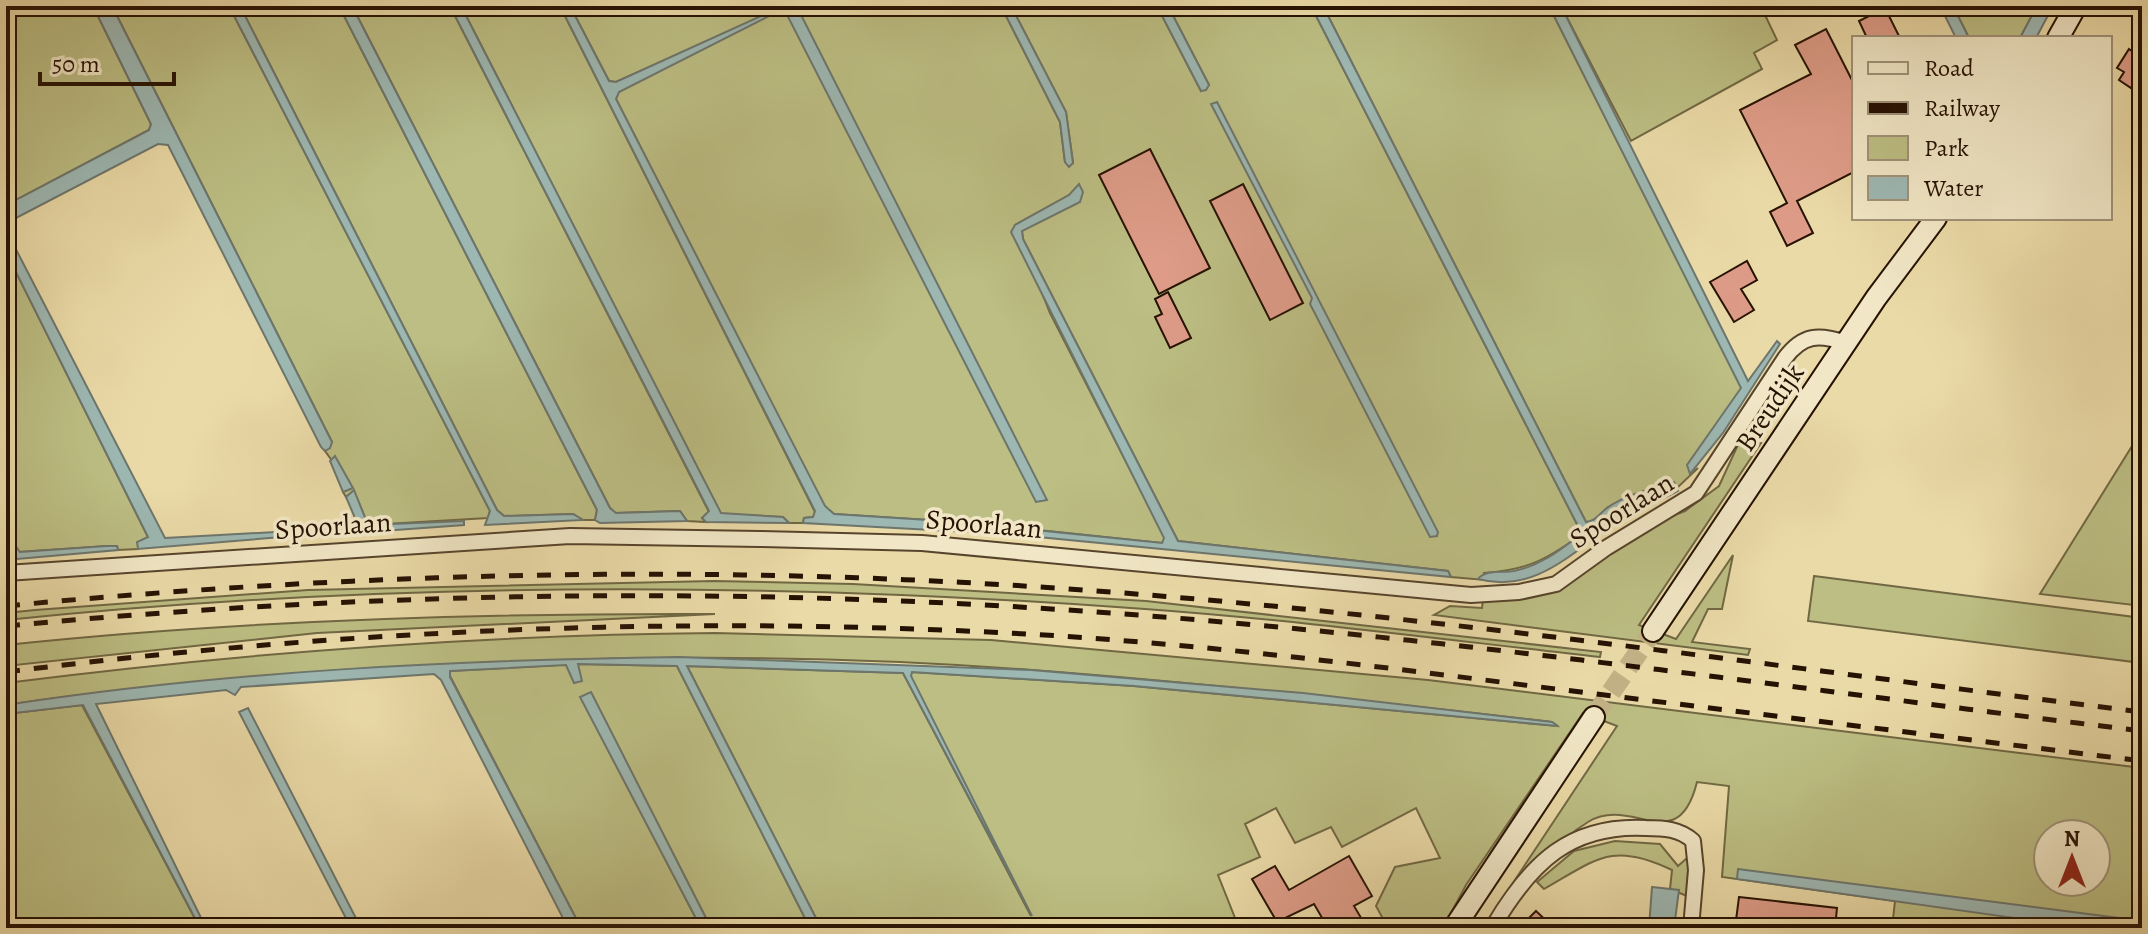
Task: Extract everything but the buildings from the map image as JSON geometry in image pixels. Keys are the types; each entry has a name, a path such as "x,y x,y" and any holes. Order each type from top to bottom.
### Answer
{"street":[{"path":"2059,36 2076,6"},
{"name":"Breudijk","path":"1653,631 1846,343 1935,220"},
{"name":"Spoorlaan","path":"6,573 570,536 922,543 1471,595 1519,592 1556,584 1606,548 1696,493 1718,465 1785,358 1801,341 1819,336 1846,343"},
{"path":"1454,928 1594,717"},
{"path":"1494,925 1532,870 1552,853 1591,833 1642,827 1685,834 1693,841 1696,870 1691,928"}],"green space":[{"path":"6,6 93,6 151,124 149,130 7,205"},
{"path":"112,6 229,6 490,511 488,518 368,525 354,491 346,497 343,492 352,488 325,451 332,442"},
{"path":"240,6 339,6 597,510 595,520 583,520 573,514 504,516 497,510"},
{"path":"352,6 450,6 709,512 702,518 706,522 687,521 680,511 615,513 610,508"},
{"path":"461,6 560,6 815,512 813,517 804,518 803,523 789,523 783,517 721,514"},
{"path":"570,6 787,6 785,9 795,6 1001,6 1060,122 1065,162 1073,163 1066,112 1011,6 1157,6 1201,91 1209,85 1168,6 1311,6 1579,528 1578,537 1534,563 1484,573 1485,580 1451,577 1448,571 1178,541 1023,239 1022,231 1069,195 1015,225 1050,313 1165,538 1162,543 1029,529 1025,530 1028,536 1006,534 1006,525 834,514 824,506 616,99 618,92 772,12 616,82 609,81"},
{"path":"1323,6 1549,6 1742,388 1691,473 1698,468 1677,488 1674,483 1608,507 1593,522 1586,522"},
{"path":"1561,6 1774,6 1765,15 1777,40 1754,53 1762,69 1631,141"},
{"path":"1953,6 2037,6 2021,36 1968,36"},
{"path":"6,252 148,537 138,544 138,549 118,550 117,546 107,546 19,552 6,533"},
{"path":"2142,430 2142,606 2040,594"},
{"path":"1742,436 1761,443 1639,625 1676,639 1733,555 1722,609 1708,609 1692,642 1750,649 1748,655 1434,615 1450,606 1482,608 1483,600 1548,592 1658,521 1685,511 1719,486"},
{"path":"1814,576 2142,618 2142,663 1808,621"},
{"path":"714,581 853,584 1146,601 1601,652 1600,657 1145,609 860,593 718,590 575,589 290,598 6,620 6,613 35,610 308,590"},
{"path":"715,614 317,633 6,666 6,645 183,629 449,617"},
{"path":"715,633 991,640 1428,680 2142,768 2142,928 2084,928 2016,918 2014,928 1892,928 1895,901 1722,877 1729,786 1697,782 1689,805 1678,817 1652,821 1621,815 1588,822 1549,854 1495,918 1491,916 1617,726 1583,713 1466,885 1443,928 1388,928 1376,906 1395,867 1440,858 1416,808 1342,847 1331,827 1295,843 1276,808 1245,824 1260,857 1218,875 1239,928 821,928 687,666 903,673 1031,916 910,676 912,672 1134,686 1557,726 1552,722 1422,707 1097,675 945,664 770,658 594,659 419,666 169,686 6,705 6,683 271,655 537,637"},
{"path":"577,664 677,666 810,928 711,928 591,693 581,698 701,928 581,928 450,676 450,671"},
{"path":"82,705 200,928 6,928 6,714"},
{"path":"1615,841 1660,844 1678,866 1687,858 1691,873 1687,896 1670,889 1672,870 1651,861 1619,855 1592,862 1544,889 1537,882 1574,851"}],"water":[{"path":"93,6 112,6 332,442 330,448 325,451 321,447 168,145 158,144 12,220 7,232 165,538 293,531 294,536 138,549 137,542 148,537 6,252 6,205 149,130 151,124"},
{"path":"229,6 240,6 497,510 504,516 573,514 583,520 485,525 490,511"},
{"path":"339,6 352,6 610,508 616,513 680,511 687,521 600,523 595,520 597,510"},
{"path":"450,6 461,6 721,513 783,517 789,523 706,522 702,518 709,511"},
{"path":"560,6 570,6 609,81 616,82 772,11 771,15 619,92 616,99 825,506 834,514 1007,525 1006,534 803,523 804,518 813,517 815,511"},
{"path":"787,6 797,7 1047,500 1036,502 784,9"},
{"path":"1001,6 1011,6 1066,112 1073,163 1069,167 1065,162 1060,122"},
{"path":"1157,6 1168,6 1209,85 1206,90 1201,91"},
{"path":"1311,6 1323,6 1586,522 1595,519 1614,503 1639,492 1674,482 1678,491 1622,519 1538,575 1499,582 1478,579 1485,574 1514,571 1540,562 1577,537 1579,528"},
{"path":"1549,6 1561,6 1748,381 1777,341 1780,344 1723,433 1690,474 1687,465 1741,388"},
{"path":"1940,6 1953,6 1968,36 1955,36"},
{"path":"2037,6 2053,6 2037,36 2021,36"},
{"path":"1217,102 1438,532 1437,536 1430,537 1310,304 1312,298 1211,104"},
{"path":"1079,184 1083,192 1080,202 1022,231 1023,239 1178,541 1448,571 1451,577 1028,536 1025,529 1162,543 1164,538 1011,232 1015,225 1069,195"},
{"path":"335,456 353,488 343,492 330,461"},
{"path":"354,490 368,525 464,521 464,525 314,536 316,528 352,523 355,518 346,497"},
{"path":"6,533 20,552 107,546 117,546 118,550 6,560"},
{"path":"679,657 1031,670 1303,693 1552,722 1558,726 1134,686 912,672 911,676 1032,916 903,673 687,666 821,928 810,928 677,666 578,664 582,681 574,683 566,665 450,671 450,677 581,928 568,928 441,680 434,674 241,687 235,695 226,690 96,704 206,928 200,928 83,705 6,714 6,705 257,676 511,661"},
{"path":"591,692 711,928 701,928 580,697"},
{"path":"248,708 361,928 351,928 239,712"},
{"path":"1738,869 2142,921 2142,928 2084,928 2039,921 2033,928 2014,928 2015,918 1737,879"},
{"path":"1652,887 1679,890 1674,928 1649,927"}],"tunnel":[{"path":"1594,717 1653,631"}],"railway":[{"path":"6,606 393,579 651,574 910,580 1177,597 1315,610 2142,712"},
{"path":"6,626 274,606 544,596 813,598 948,603 1215,621 1480,648 2142,731"},
{"path":"6,672 137,657 400,635 664,626 928,629 1060,636 1250,652 2142,761"}]}
